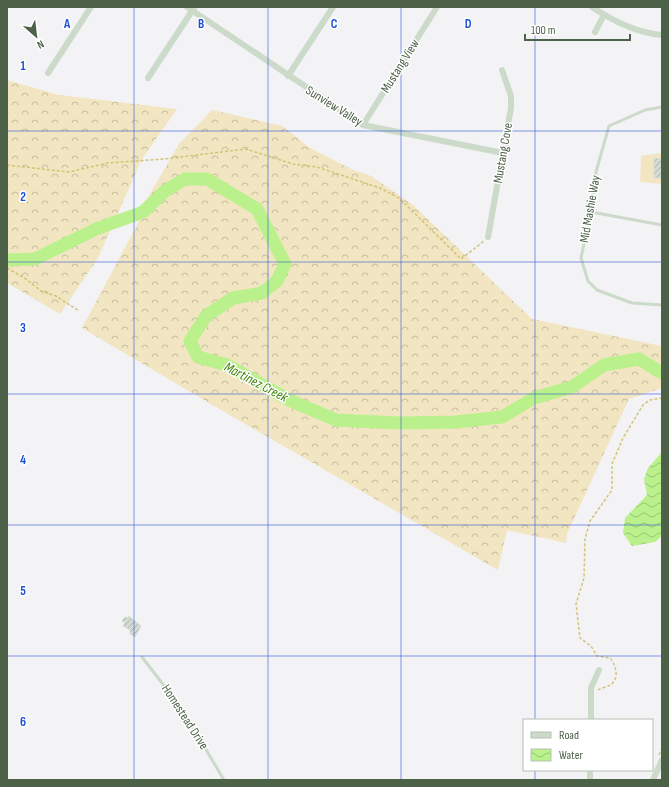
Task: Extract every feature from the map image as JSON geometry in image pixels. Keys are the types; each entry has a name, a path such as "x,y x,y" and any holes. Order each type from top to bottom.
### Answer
{"street":[{"path":"48,73 91,7"},
{"path":"288,76 333,7"},
{"name":"Mustang View","path":"362,125 437,7"},
{"path":"592,7 604,15 638,31 662,35"},
{"path":"148,78 191,8"},
{"name":"Sunview Valley","path":"191,8 288,76 362,125 503,153"},
{"path":"595,32 604,15"},
{"name":"Mustang Cove","path":"488,237 511,108 511,96 502,70"},
{"path":"591,719 591,688 599,670"},
{"path":"653,780 662,760"}],"lane":[{"name":"Mid Mashie Way","path":"662,107 645,110 609,126 596,172 591,212 581,258 588,281 597,290 632,303 662,305"},
{"path":"591,212 662,225"},
{"name":"Homestead Drive","path":"142,657 182,709 224,780"}],"path":[{"path":"7,165 70,172 108,163 164,159 246,149 293,164 317,167 380,188 399,198 461,259 488,237"},
{"path":"7,268 26,279 41,291 56,296 79,311"},
{"path":"597,692 598,690 611,684 616,677 616,669 610,658 597,656 591,646 580,638 576,604 584,578 585,538 590,521 612,490 612,464 623,438 643,405 650,400 662,398"}],"green space":[{"path":"7,80 59,95 177,109 142,159 98,258 60,314 7,283"},
{"path":"212,110 282,126 310,148 351,169 371,176 413,205 532,319 662,346 662,388 629,399 567,534 566,543 507,530 498,570 82,328 136,227 147,199 179,144"},
{"path":"662,153 662,184 640,182 641,156"}],"water":[{"path":"662,452 662,536 655,542 632,546 623,533 625,518 647,495 644,479 648,468"}],"building":[{"path":"654,158 662,159 662,178 654,178"},
{"path":"129,616 141,626 135,637 130,634 130,630 123,626 125,623 122,621 125,617 128,618"}],"waterway":[{"name":"Martinez Creek","path":"7,260 35,259 96,229 143,212 165,191 185,179 207,179 257,209 285,264 277,281 262,293 233,298 206,316 190,341 198,357 227,365 289,400 336,420 399,423 456,422 502,417 534,398 572,387 604,365 639,359 662,373"}]}
